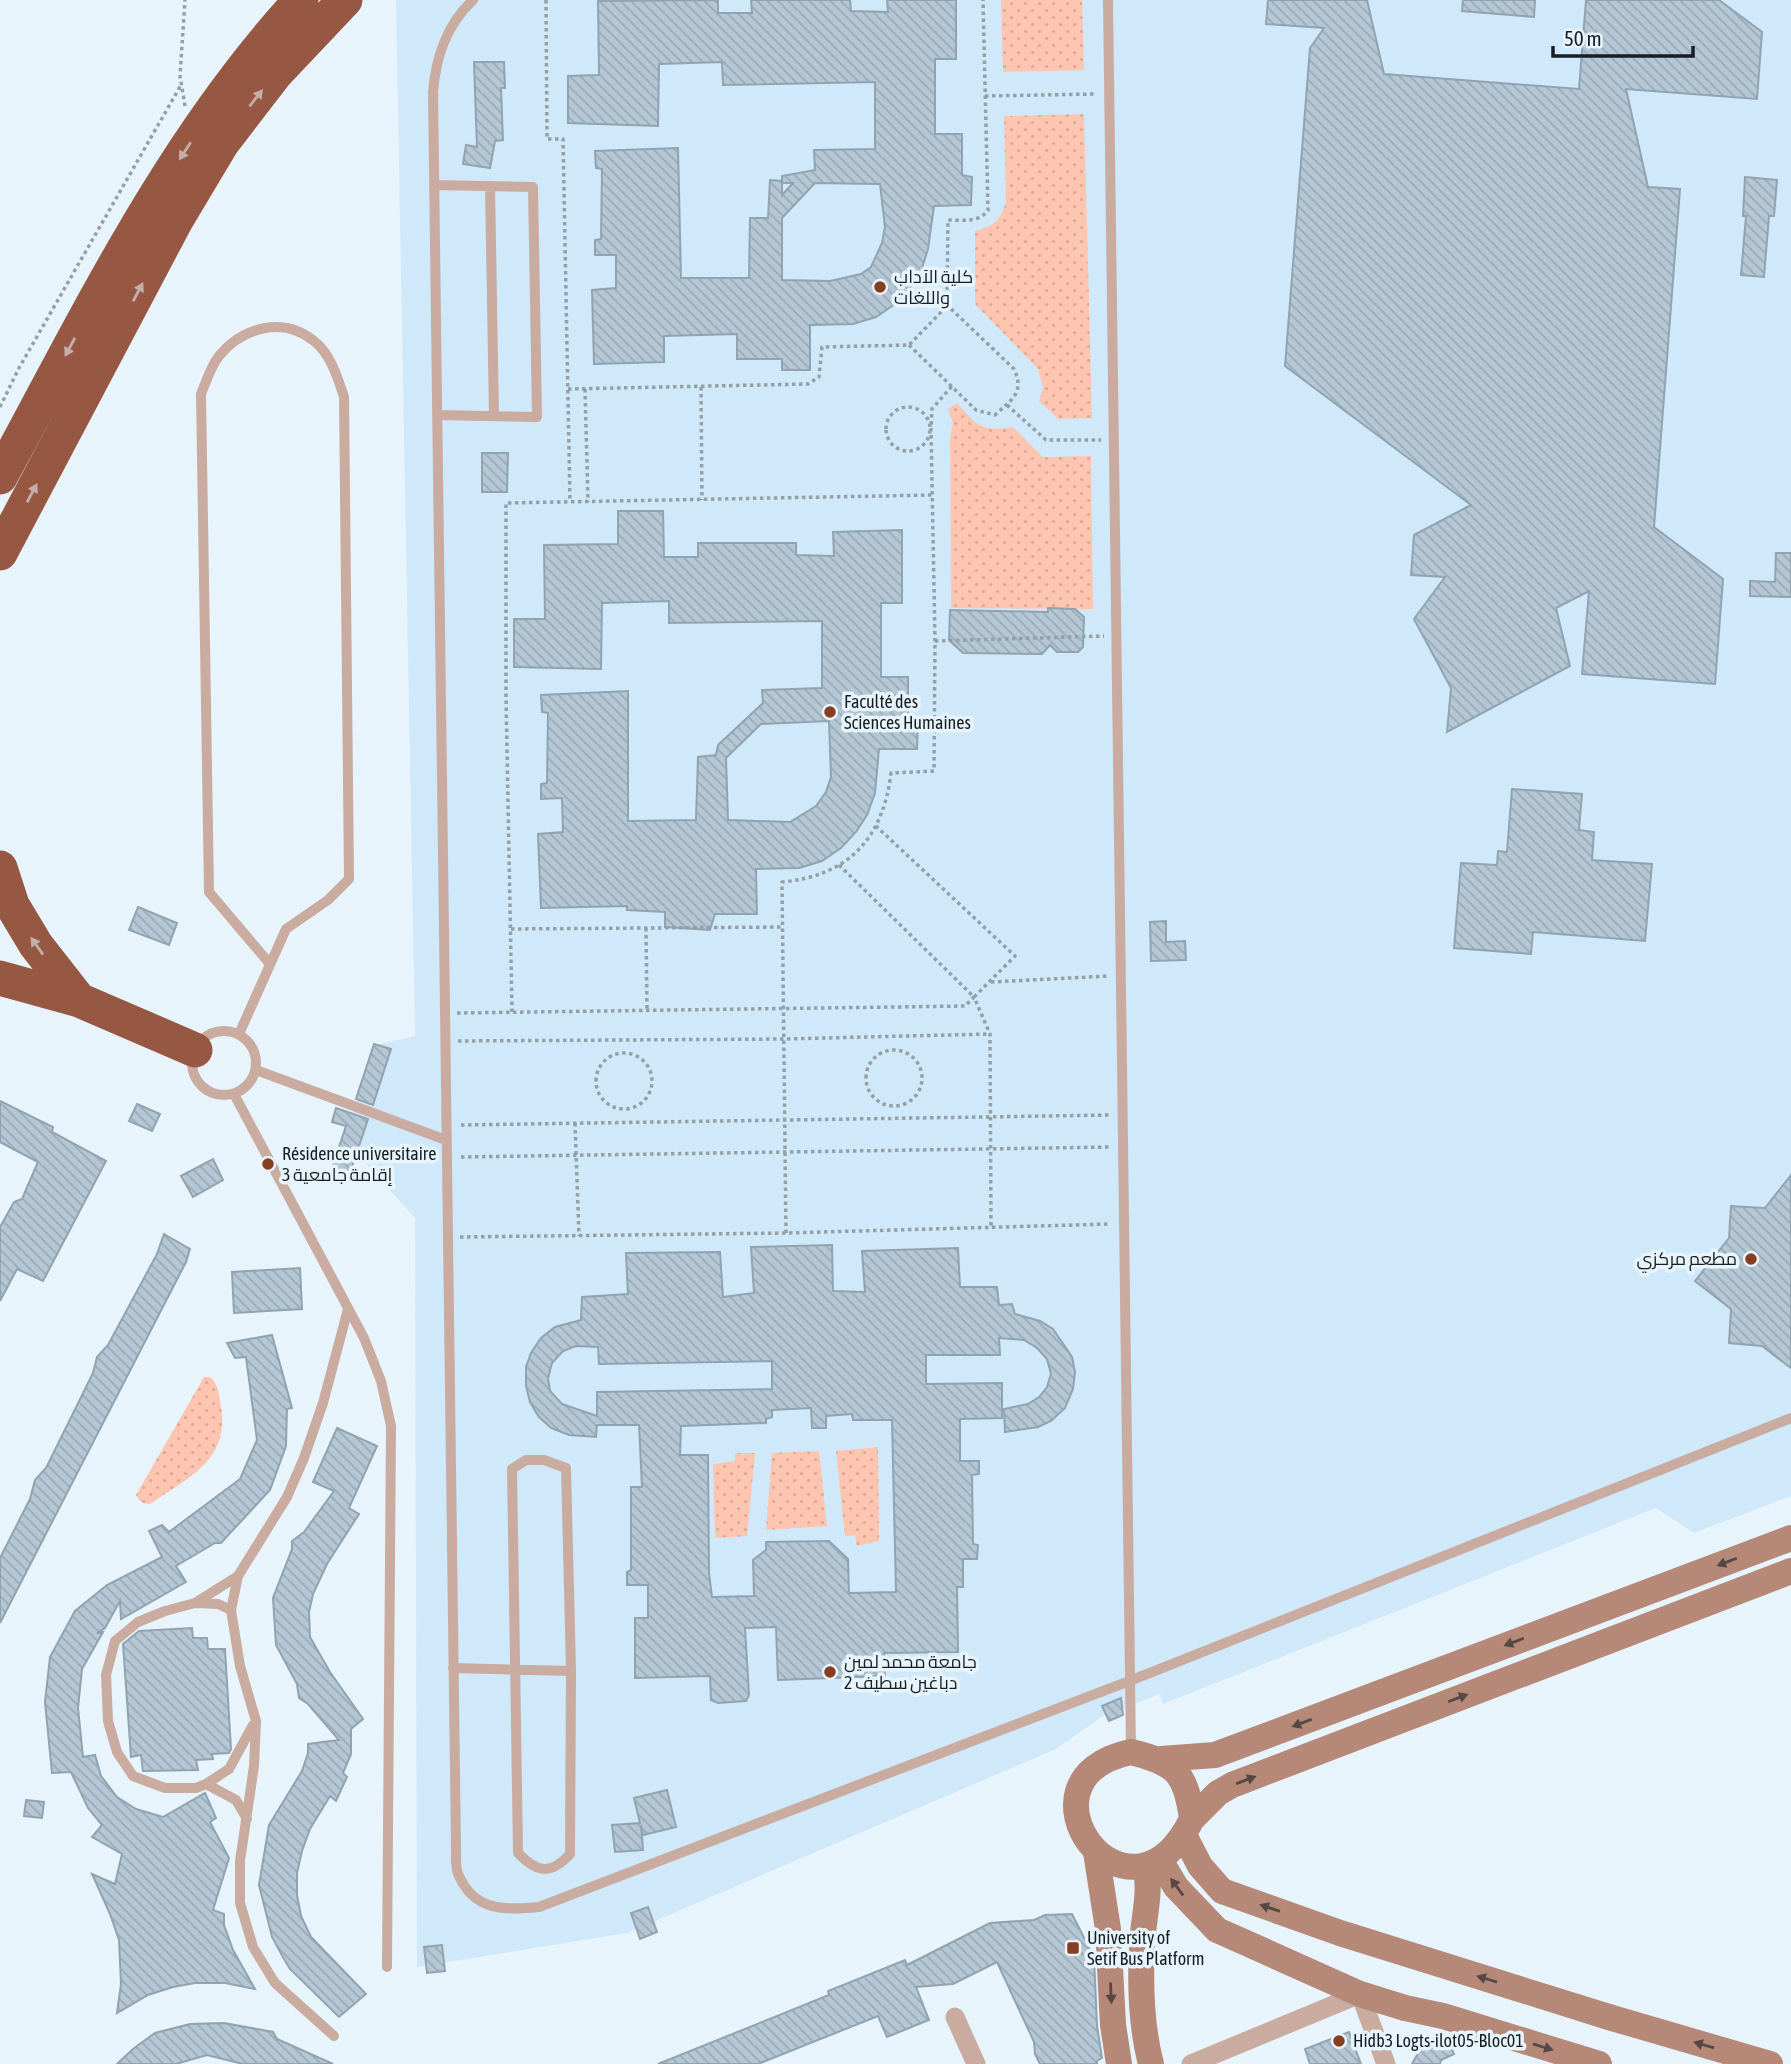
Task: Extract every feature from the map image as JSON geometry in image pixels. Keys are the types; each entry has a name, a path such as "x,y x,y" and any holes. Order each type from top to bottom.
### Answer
{"highway":[{"path":"0,477 80,329 163,185 201,126 263,41 301,0"},
{"path":"2,556 176,220 222,143 275,74 345,0"},
{"path":"0,868 12,905 36,945 79,1000"},
{"path":"0,978 17,988 79,1000 195,1050"}],"main road":[{"path":"1791,1538 1215,1755 1161,1759 1131,1752 1112,1756 1096,1766 1083,1781 1077,1800 1077,1819 1083,1837 1096,1852 1112,1863 1128,1866 1152,1862 1173,1850 1188,1827 1218,1793 1232,1785 1791,1571"},
{"path":"1161,1759 1174,1769 1184,1783 1189,1800 1188,1827 1200,1866 1222,1891 1340,1933 1770,2064"},
{"path":"1096,1852 1108,1929 1113,2025 1119,2064"},
{"path":"1152,1862 1217,1930 1360,1994 1443,2016 1600,2064"},
{"path":"1150,2064 1145,2044 1141,1990 1142,1944 1152,1862"}],"street":[{"path":"1191,2064 1360,1994 1386,2064"},
{"path":"956,2017 976,2064"}],"lane":[{"path":"473,0 447,34 436,61 433,92 453,1668 458,1875 473,1897 502,1910 539,1907 1132,1681 1791,1418"},
{"path":"1108,0 1131,1752"},
{"path":"434,186 533,187 537,417 437,415"},
{"path":"490,186 494,416"},
{"path":"239,1034 286,929 328,900 349,879 344,397 334,368 315,341 294,330 263,327 237,338 217,358 201,394 209,892 270,964"},
{"path":"218,1031 239,1034 253,1049 256,1070 248,1084 234,1094 214,1093 197,1080 193,1071 195,1050 209,1035 218,1031"},
{"path":"256,1070 446,1140"},
{"path":"234,1094 364,1338 381,1381 391,1426 387,1967"},
{"path":"334,2036 275,1983 253,1947 240,1903 240,1861 254,1766 256,1721 240,1665 231,1610 238,1576 287,1497 304,1458 323,1403 348,1309"},
{"path":"526,1460 544,1460 566,1468 571,1671 570,1854 560,1865 540,1869 527,1863 518,1853 512,1469 526,1460"},
{"path":"238,1576 195,1602 138,1622 115,1641 106,1675 108,1721 117,1752 133,1776 165,1788 196,1788 229,1769 256,1721"},
{"path":"195,1602 218,1604 231,1610"},
{"path":"453,1668 571,1671"},
{"path":"206,1784 236,1800 247,1819"}],"path":[{"path":"185,0 181,85 187,110 201,126"},
{"path":"546,0 547,139 563,139 570,502"},
{"path":"568,389 808,384 819,377 822,347 909,345 947,306 948,220 974,220 984,216 988,210 983,0"},
{"path":"0,407 19,368 181,85"},
{"path":"985,96 1109,94"},
{"path":"909,345 976,410 995,415 1017,394 1020,382 1014,369 947,306"},
{"path":"786,1233 782,882 820,875 839,865 867,841 884,811 891,773 933,771 931,428 932,408 952,386"},
{"path":"701,387 702,500"},
{"path":"585,389 589,502"},
{"path":"1006,405 1046,440 1114,440"},
{"path":"907,407 919,409 925,414 931,428 929,438 924,444 911,451 898,449 892,444 886,430 888,419 893,413 907,407"},
{"path":"512,1012 506,697 506,503 933,495"},
{"path":"934,641 1116,636"},
{"path":"445,1013 965,1006 1015,956 876,826"},
{"path":"839,865 974,997 990,1034 992,1227"},
{"path":"512,929 782,927"},
{"path":"646,928 648,1010"},
{"path":"990,982 1121,976"},
{"path":"445,1041 783,1039 990,1034"},
{"path":"894,1049 914,1057 923,1075 919,1093 913,1100 894,1107 877,1100 870,1093 866,1073 876,1056 894,1049"},
{"path":"619,1054 629,1054 645,1063 652,1081 645,1098 638,1105 619,1108 603,1099 596,1081 597,1071 602,1063 619,1054"},
{"path":"446,1125 1124,1114"},
{"path":"575,1123 579,1236"},
{"path":"447,1157 1124,1147"},
{"path":"448,1237 786,1233 1125,1223"}],"shaded area":[{"path":"396,0 1791,0 1791,1496 1694,1533 1656,1508 1163,1704 1160,1694 1101,1717 1056,1749 627,1933 417,1967 415,1218 344,1139 376,1045 415,1036"},
{"path":"1001,0 1082,0 1084,70 1003,72"},
{"path":"1084,114 1092,418 1058,419 1039,401 1043,388 1038,369 975,304 975,231 996,221 1006,201 1004,116"},
{"path":"957,403 980,425 993,428 1013,427 1043,457 1091,456 1093,609 951,608 950,437 953,423 948,409"},
{"path":"204,1377 210,1377 218,1390 222,1426 219,1441 212,1455 191,1476 150,1504 143,1503 136,1495"},
{"path":"878,1447 879,1541 857,1546 855,1535 845,1536 836,1451"},
{"path":"819,1451 827,1526 766,1530 772,1453"},
{"path":"735,1453 755,1453 747,1536 715,1538 713,1464 735,1461"}],"building":[{"path":"718,0 718,13 752,13 751,0 850,0 851,11 888,12 887,0 956,0 956,59 935,59 935,134 962,134 962,175 972,177 971,205 934,206 928,249 921,271 895,304 876,317 853,324 810,325 810,370 782,370 782,359 737,359 737,334 664,336 664,362 594,364 592,290 616,288 616,255 595,255 595,240 601,239 602,169 596,168 595,151 678,148 681,278 749,278 750,218 768,218 770,180 782,181 782,176 815,170 814,150 875,149 875,82 723,85 722,62 659,64 658,126 568,123 568,76 599,75 598,1","holes":["782,183 793,183 782,195","815,183 880,184 885,227 882,243 871,267 861,274 830,281 782,280 782,218"]},
{"path":"1268,0 1367,0 1384,74 1579,89 1586,0 1719,0 1762,32 1757,99 1626,89 1648,187 1680,189 1654,527 1723,579 1715,684 1582,674 1589,591 1556,608 1570,666 1447,732 1451,688 1414,619 1445,577 1411,575 1414,535 1471,505 1285,366 1310,48 1324,28 1266,24"},
{"path":"1463,0 1535,0 1534,17 1462,11"},
{"path":"474,62 504,62 505,88 501,88 503,140 495,141 490,168 463,164 466,145 477,147"},
{"path":"1745,177 1777,180 1774,216 1769,216 1764,277 1741,275 1746,216 1743,216"},
{"path":"482,453 508,453 507,492 482,492"},
{"name":"Faculté des Sciences Humaines","path":"618,511 663,511 664,557 698,557 698,543 796,543 796,555 834,556 833,532 902,530 902,603 881,603 881,677 908,677 908,719 918,721 917,749 879,749 875,793 867,815 856,832 841,848 822,861 799,868 756,869 757,914 715,914 710,930 665,927 665,912 627,910 627,906 541,908 538,834 563,832 562,798 541,799 541,784 547,783 548,713 542,712 541,695 628,691 628,821 696,820 698,757 716,755 718,745 763,703 762,690 822,688 822,621 669,623 669,601 602,603 601,669 514,667 514,619 545,619 544,545 618,544","holes":["829,721 831,777 826,792 816,806 790,822 728,820 726,758 761,724"]},
{"path":"1776,553 1791,553 1791,597 1750,596 1750,581 1775,582"},
{"path":"1048,608 1075,609 1084,617 1083,647 1078,652 1057,652 1050,645 1042,654 963,653 949,640 950,610 1048,612"},
{"path":"1512,789 1582,794 1579,830 1594,832 1592,860 1652,864 1645,941 1533,932 1531,954 1454,948 1461,863 1497,865 1498,851 1507,852"},
{"path":"138,907 177,923 169,945 129,930"},
{"path":"1166,921 1166,942 1185,941 1186,960 1151,961 1150,922"},
{"path":"374,1044 391,1049 373,1105 356,1099"},
{"path":"0,1101 53,1127 52,1132 106,1161 43,1281 17,1269 0,1301 0,1227 14,1202 22,1199 38,1162 0,1142"},
{"path":"137,1104 160,1114 152,1131 129,1121"},
{"path":"336,1108 368,1119 350,1173 332,1168 346,1126 332,1122"},
{"path":"213,1159 223,1180 193,1197 181,1176"},
{"name":"مطعم مركزي","path":"1791,1175 1791,1368 1762,1346 1729,1343 1731,1309 1695,1281 1729,1238 1731,1206 1765,1208"},
{"path":"164,1234 190,1249 186,1262 0,1623 0,1558 30,1499 35,1480 46,1468 93,1373 97,1357 108,1345 157,1254"},
{"path":"832,1245 833,1291 865,1292 862,1251 958,1248 960,1287 997,1287 999,1305 1012,1304 1015,1314 1040,1321 1053,1329 1072,1357 1075,1372 1073,1389 1065,1408 1051,1421 1038,1427 1005,1432 1004,1409 1028,1404 1039,1397 1047,1387 1051,1374 1047,1359 1037,1348 1024,1340 999,1338 1000,1355 926,1355 926,1384 1002,1383 1002,1418 960,1419 960,1461 979,1461 979,1474 972,1475 973,1544 978,1545 977,1559 963,1559 963,1587 957,1587 958,1652 884,1653 885,1676 778,1680 776,1627 745,1628 749,1695 746,1701 718,1703 711,1700 710,1676 635,1678 635,1618 648,1618 648,1585 627,1585 627,1572 631,1570 631,1487 642,1487 639,1425 597,1425 596,1437 569,1435 551,1428 539,1417 530,1402 526,1386 526,1367 541,1338 555,1327 581,1320 582,1297 628,1294 626,1253 720,1252 723,1297 754,1293 751,1247","holes":["576,1346 598,1347 599,1364 772,1361 772,1389 597,1392 597,1416 562,1404 550,1391 548,1378 552,1363 563,1351","811,1408 812,1428 826,1428 826,1416 852,1414 853,1420 892,1420 896,1592 849,1593 848,1559 829,1541 766,1542 766,1550 753,1560 754,1596 712,1597 709,1573 708,1455 680,1455 681,1426 766,1423 766,1419 772,1417 772,1410"]},
{"path":"300,1268 302,1309 234,1313 232,1272"},
{"path":"272,1335 292,1408 287,1409 286,1446 270,1490 221,1543 215,1543 176,1566 186,1582 121,1619 120,1601 105,1628 97,1633 103,1632 82,1669 78,1708 83,1757 95,1755 101,1776 117,1797 136,1809 163,1817 205,1793 216,1818 210,1822 229,1858 213,1910 224,1914 224,1925 233,1950 255,1989 225,1983 195,1983 148,1995 117,2013 121,1984 119,1940 92,1874 115,1884 122,1854 92,1837 102,1825 88,1808 71,1772 52,1773 45,1702 50,1657 75,1611 107,1585 162,1557 149,1531 162,1525 169,1532 240,1479 257,1440 246,1357 235,1358 227,1343"},
{"path":"337,1428 377,1446 349,1508 359,1514 327,1564 313,1594 309,1612 310,1637 330,1672 363,1719 351,1729 351,1754 343,1773 347,1777 336,1801 330,1796 310,1829 297,1873 297,1895 301,1916 311,1937 366,1994 339,2017 290,1969 272,1937 259,1885 269,1825 302,1771 308,1744 339,1740 308,1704 299,1698 297,1684 276,1645 273,1598 292,1549 292,1541 304,1532 334,1491 313,1482"},
{"path":"192,1628 193,1638 207,1638 208,1649 225,1649 231,1749 229,1753 212,1754 213,1759 196,1760 198,1770 143,1771 141,1755 131,1757 123,1644 139,1631"},
{"path":"1121,1698 1123,1715 1109,1721 1102,1706"},
{"path":"667,1790 676,1827 643,1835 641,1825 643,1850 615,1852 612,1825 640,1823 634,1798"},
{"path":"26,1800 44,1802 42,1818 24,1816"},
{"path":"648,1907 657,1932 640,1939 631,1913"},
{"path":"1072,1914 1094,1957 1097,2026 1102,2058 1097,2064 1040,2064 1035,2054 1034,2042 997,1962 953,1984 916,1987 929,2020 887,2037 878,2016 758,2064 658,2064 829,1995 828,1991 905,1960 907,1965 990,1923"},
{"path":"442,1945 445,1971 427,1973 424,1947"},
{"path":"224,2023 273,2032 277,2039 333,2064 243,2064 207,2055 176,2064 117,2064 155,2033 190,2024"},
{"name":"Hidb3 Logts-ilot05-Bloc01","path":"1349,2032 1361,2064 1310,2064 1305,2049"},
{"path":"1446,2036 1454,2054 1441,2060 1440,2064 1412,2064 1422,2046"}],"place":[{"name":"كلية الآداب واللغات","path":"880,287"},
{"name":"Faculté des Sciences Humaines","path":"830,712"},
{"name":"Résidence universitaire إقامة جامعية 3","path":"268,1164"},
{"name":"مطعم مركزي","path":"1751,1259"},
{"name":"جامعة محمد لمين دباغين سطيف 2","path":"830,1672"},
{"name":"University of Setif Bus Platform","path":"1073,1948"},
{"name":"Hidb3 Logts-ilot05-Bloc01","path":"1339,2041"}]}
